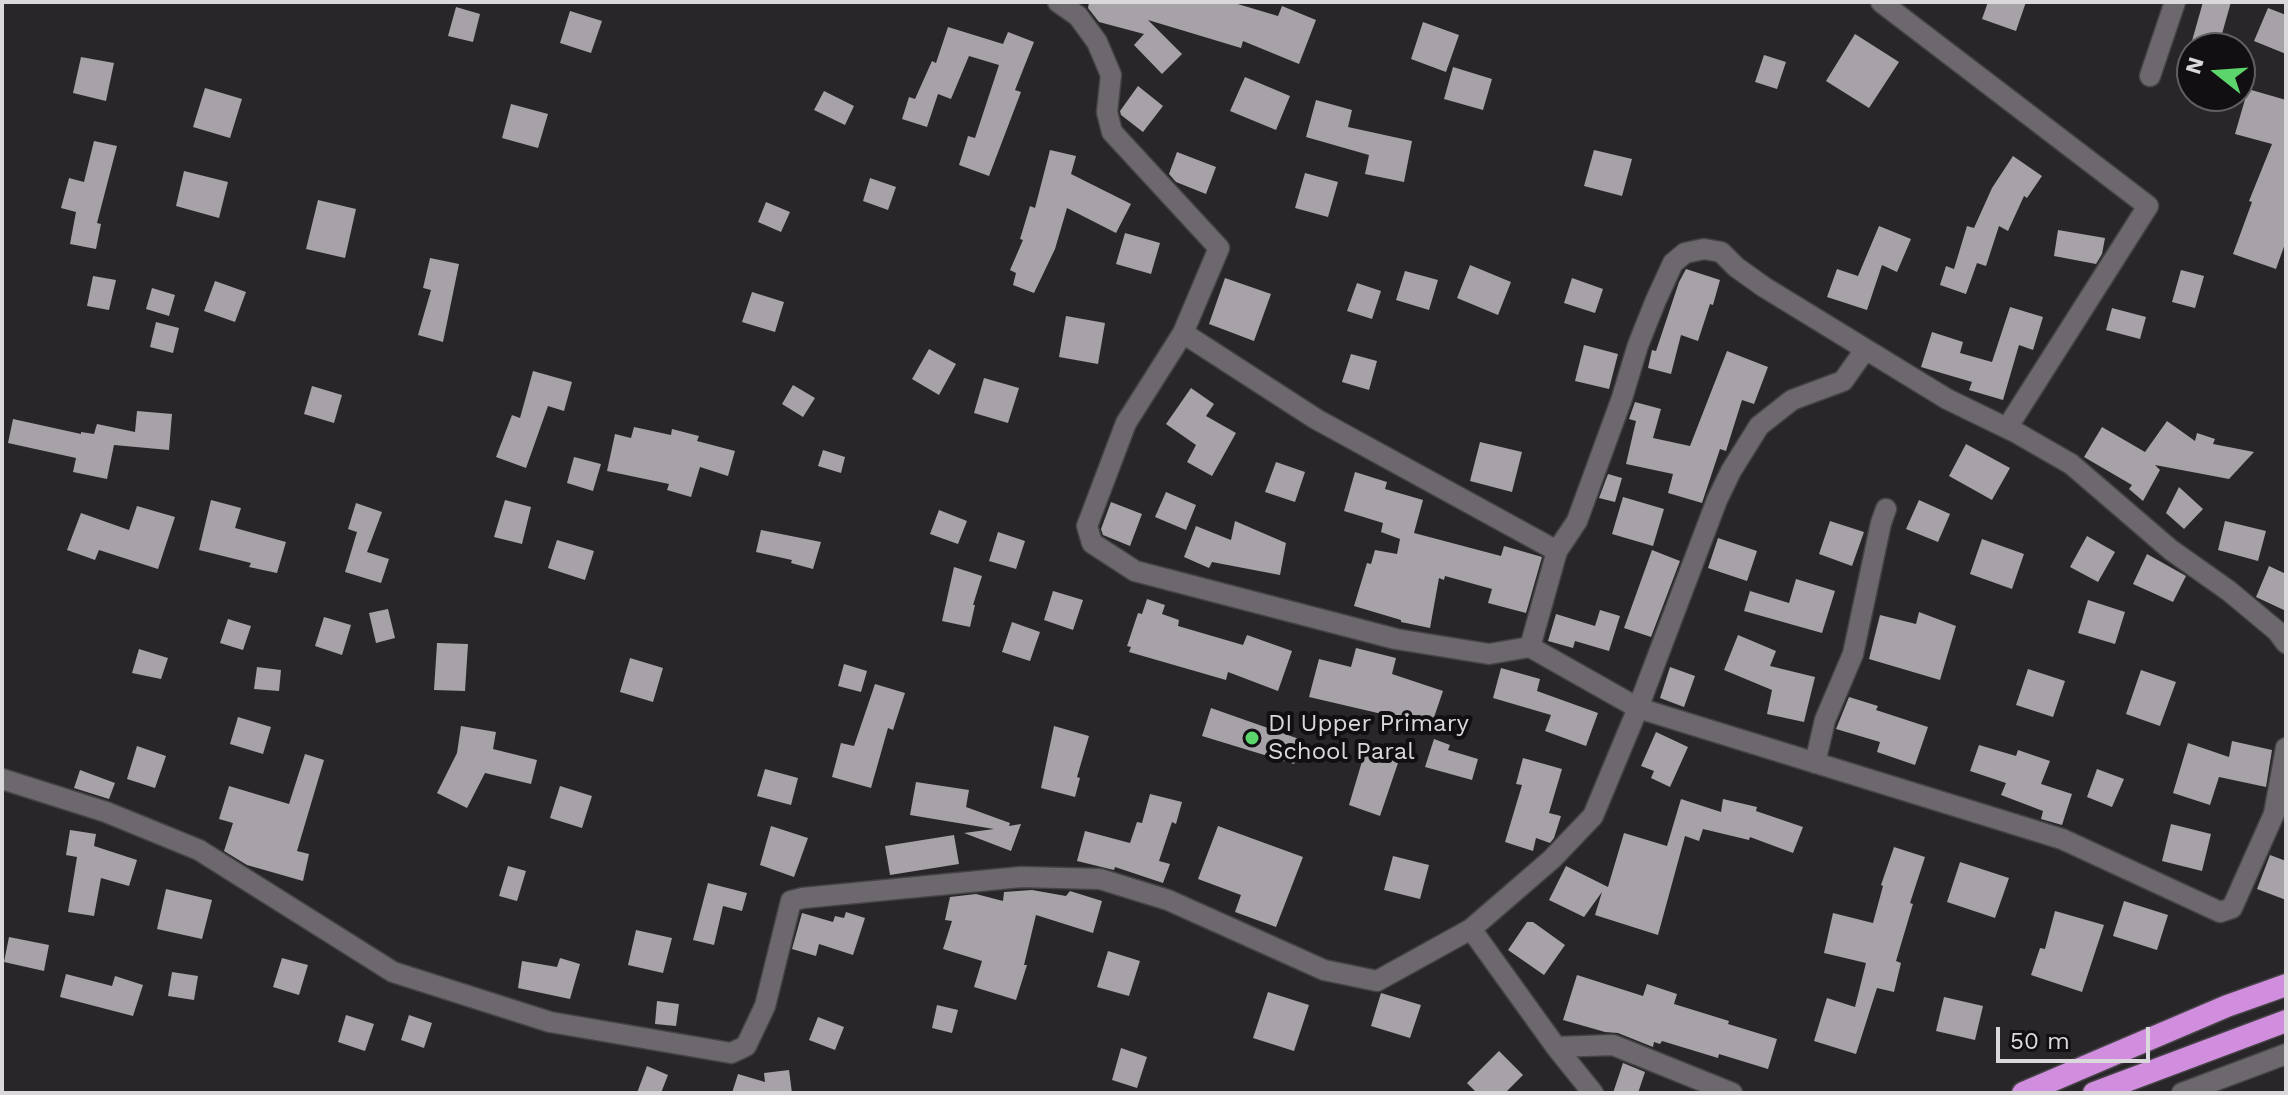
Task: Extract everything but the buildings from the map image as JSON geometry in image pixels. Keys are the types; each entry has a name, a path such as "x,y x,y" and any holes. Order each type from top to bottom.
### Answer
{"highway":[{"path":"2023,1093 2227,1006 2286,985"},
{"path":"2094,1093 2286,1021"}],"street":[{"path":"1058,2 1078,16 1097,42 1111,75 1107,112 1112,132 1219,248 1183,333 1126,423 1087,526 1092,543 1135,571 1396,639 1489,654 1530,647 1638,708 2062,839 2220,912 2232,908 2274,814 2286,748"},
{"path":"1881,2 2148,206 2007,428"},
{"path":"2150,76 2175,2"},
{"path":"1530,647 1557,551 1577,521 1656,300 1673,263 1685,253 1704,249 1721,252 1764,287 1947,399 2071,464 2171,550 2229,591 2277,631 2286,643"},
{"path":"1183,333 1316,419 1557,551"},
{"path":"2,779 106,812 199,850 393,972 550,1022 731,1053 746,1046 765,1006 791,901 803,898 1021,877 1100,879 1168,900 1324,970 1377,981 1471,929 1552,859 1593,816 1731,471 1759,426 1792,400 1843,381 1865,350"},
{"path":"1815,763 1825,720 1853,654 1886,509"},
{"path":"1471,929 1593,1093"},
{"path":"1556,1047 1613,1045 1732,1093"},
{"path":"2182,1093 2286,1054"}],"place":[{"name":"DI Upper Primary School Paral","path":"1252,738"}]}
